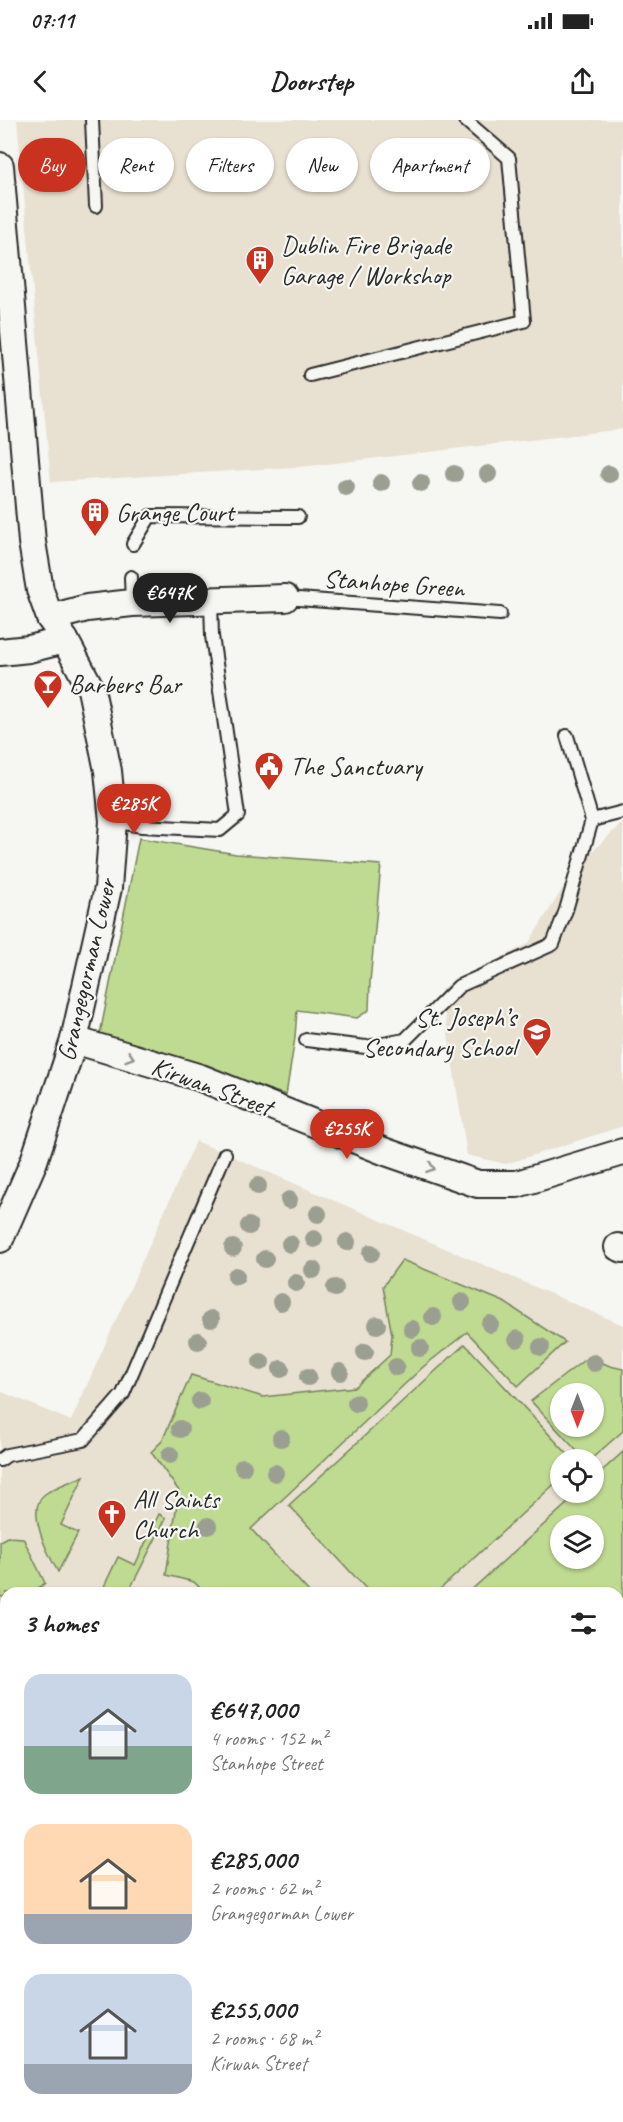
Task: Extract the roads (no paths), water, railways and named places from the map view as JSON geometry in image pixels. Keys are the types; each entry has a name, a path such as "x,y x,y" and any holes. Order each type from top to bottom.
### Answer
{"street":[{"name":"Grangegorman Lower","path":"0,166 32,542 40,590 50,618 65,640 91,689 108,771 113,821 108,888 74,1040 34,1161 0,1239"},
{"path":"50,618 87,608 132,603 285,598"},
{"path":"0,652 29,649 65,640"},
{"name":"Kirwan Street","path":"74,1040 201,1078 386,1152 478,1185 517,1185 623,1152"}],"lane":[{"path":"93,120 96,206"},
{"path":"310,375 524,321 509,158 465,120"},
{"path":"133,544 150,516 298,517"},
{"path":"131,577 132,603"},
{"name":"Stanhope Green","path":"285,598 500,614"},
{"path":"113,821 142,826 220,830 238,815 212,636 211,602"},
{"path":"306,1040 366,1047 405,1040 459,986 553,944 566,910 592,820 567,736"},
{"path":"592,820 623,812"},
{"path":"0,1460 7,1455 83,1440 123,1394 225,1154"}],"place":[{"name":"Dublin Fire Brigade Garage / Workshop","path":"260,286"},
{"name":"Grange Court","path":"95,538"},
{"name":"Barbers Bar","path":"48,710"},
{"name":"The Sanctuary","path":"269,792"},
{"name":"St. Joseph’s Secondary School","path":"537,1058"},
{"name":"All Saints Church","path":"112,1540"}]}
